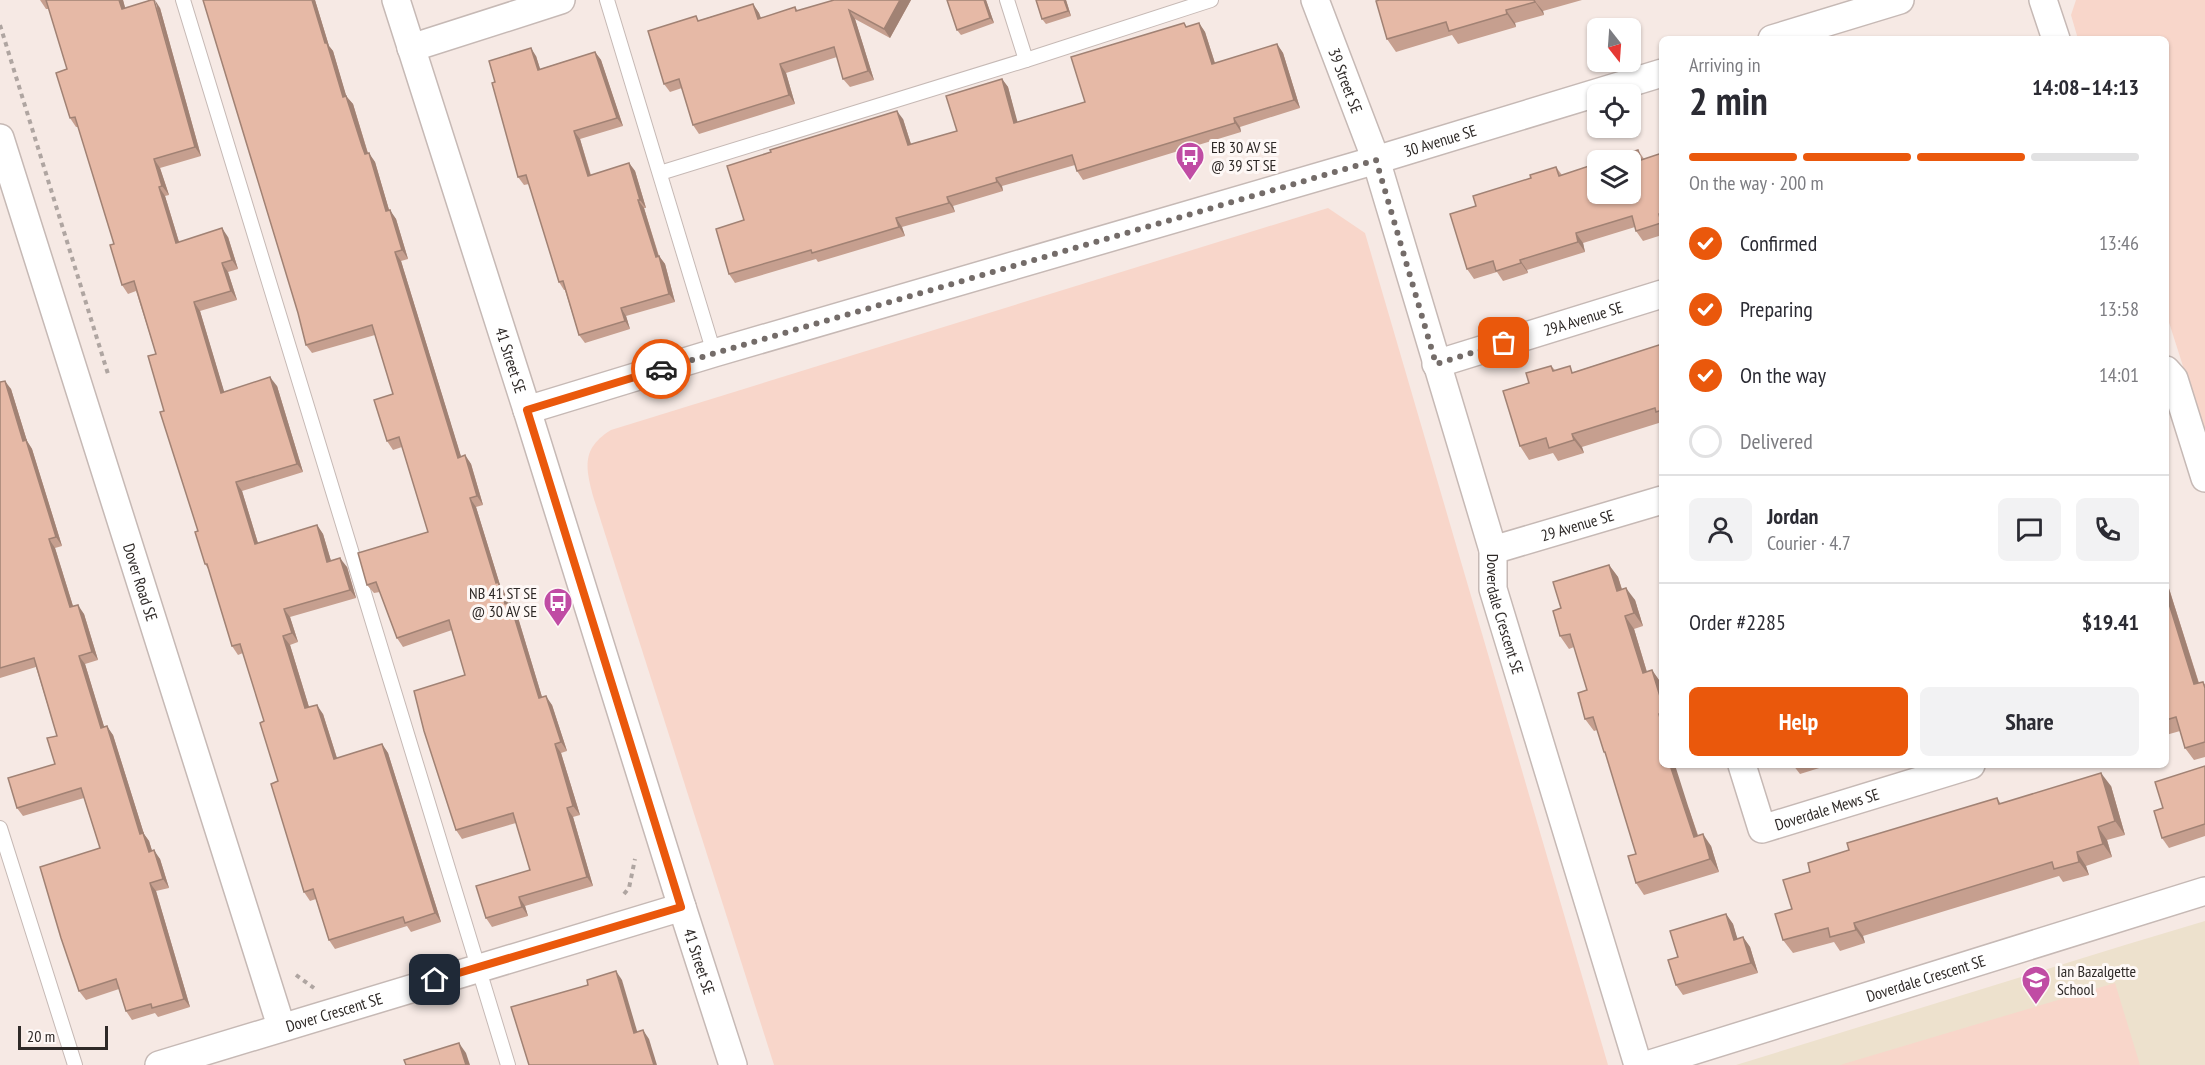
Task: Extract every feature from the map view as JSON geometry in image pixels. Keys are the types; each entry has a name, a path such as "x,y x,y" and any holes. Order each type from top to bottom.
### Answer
{"street":[{"name":"41 Street SE","path":"396,0 527,410 681,907 733,1065"},
{"path":"411,48 561,0"},
{"name":"39 Street SE","path":"1315,0 1376,160"},
{"path":"1782,36 1900,0"},
{"path":"2043,0 2055,36"},
{"name":"30 Avenue SE","path":"527,410 714,353 1376,160 1659,74"},
{"name":"Dover Road SE","path":"0,138 281,1026"},
{"name":"Doverdale Crescent SE","path":"1376,160 1494,550 1493,589 1638,1065"},
{"name":"29A Avenue SE","path":"1436,364 1659,295"},
{"path":"2169,373 2174,379 2205,478"},
{"name":"29 Avenue SE","path":"1494,550 1659,503"},
{"name":"Doverdale Mews SE","path":"1743,768 1762,829 1921,772 1950,768"},
{"name":"Doverdale Crescent SE","path":"1647,1065 2205,891"},
{"name":"Dover Crescent SE","path":"159,1065 281,1026 681,907"}],"lane":[{"path":"183,0 508,1065"},
{"path":"607,0 714,353"},
{"path":"1007,0 1026,60"},
{"path":"660,173 1026,60 1211,0"},
{"path":"0,828 75,1065"}],"path":[{"path":"0,25 109,378"},
{"path":"621,896 629,888 635,861 634,853"},
{"path":"293,971 300,980 314,988 321,989"}],"shaded area":[{"path":"2076,0 2205,0 2205,435 2169,322 2169,36 2077,36 2071,15"},
{"path":"1328,208 1365,233 1608,1065 774,1065 593,496 588,476 590,451 611,430"},
{"name":"Ian Bazalgette School","path":"2205,921 2205,1065 1736,1065 2125,945"},
{"path":"2115,983 2140,1065 1840,1065"}],"building":[{"path":"46,0 119,0 122,9 154,0 195,147 154,159 162,186 159,187 176,243 222,228 232,260 222,263 231,291 194,302 221,393 270,377 297,464 236,482 255,544 317,525 327,562 340,558 350,590 284,609 292,633 283,636 305,708 317,705 334,759 382,744 435,913 405,923 403,917 329,940 313,889 304,892 271,784 278,781 260,723 264,721 240,644 232,646 195,532 198,531 160,412 164,411 148,356 156,354 134,281 122,285 110,245 114,244 75,117 70,118 56,73 67,69"},
{"path":"203,0 312,0 343,97 346,96 365,154 369,153 386,211 390,210 402,250 395,252 458,458 465,455 477,496 470,498 496,583 498,582 505,604 510,603 539,698 546,696 561,742 555,744 573,806 567,808 587,877 519,897 522,907 486,918 476,886 530,870 513,813 456,830 424,731 414,691 465,675 449,620 397,638 376,582 367,585 358,553 428,532 399,437 387,441 374,400 393,394 372,325 306,345"},
{"path":"834,0 900,0 884,29 849,10 868,71 843,79 834,47 780,64 789,95 693,125 679,79 664,84 648,31 696,16 698,21 753,4 758,19 795,7 796,11"},
{"path":"947,0 984,0 990,18 957,30"},
{"path":"1036,0 1064,0 1068,11 1042,19"},
{"path":"1534,0 1535,2 1506,10 1507,14 1449,31 1446,22 1387,39 1376,1"},
{"path":"1184,23 1186,27 1199,23 1212,64 1277,44 1294,100 1234,118 1235,123 1077,171 1072,155 996,178 997,182 947,197 949,203 896,218 899,227 812,253 811,250 729,274 716,229 744,220 727,166 771,152 770,150 897,111 908,145 957,131 946,96 1002,79 1014,123 1085,102 1071,57"},
{"path":"531,48 538,70 595,52 617,118 574,131 588,176 629,163 640,200 638,200 656,257 659,256 669,294 621,308 625,321 579,335 563,281 559,282 526,175 518,177 492,83 495,82 489,61"},
{"path":"1659,154 1659,224 1636,231 1632,216 1576,233 1578,242 1520,260 1521,263 1496,271 1493,261 1467,269 1450,214 1476,206 1473,196 1531,178 1530,175 1556,167 1559,176 1587,167 1587,204 1641,204 1641,160"},
{"path":"1659,345 1659,411 1656,412 1655,408 1572,434 1574,440 1549,448 1546,438 1520,446 1503,391 1529,383 1526,373 1551,366 1553,371 1570,366 1572,373"},
{"path":"5,381 56,537 49,539 70,607 78,605 92,652 79,656 101,728 107,726 140,834 143,833 149,852 154,850 163,879 150,883 184,999 152,1008 151,1004 126,1011 116,979 79,991 61,938 40,867 100,848 81,788 17,808 8,778 55,764 47,738 57,736 34,658 0,668 0,382"},
{"path":"1609,565 1617,591 1626,588 1634,613 1625,616 1643,673 1652,670 1659,693 1659,768 1671,768 1694,837 1703,834 1710,859 1636,883 1628,856 1636,854 1593,717 1585,719 1578,693 1587,690 1570,634 1560,636 1553,611 1561,608 1553,582"},
{"path":"2169,604 2194,684 2203,682 2205,688 2205,742 2185,748 2176,717 2169,719"},
{"path":"2205,766 2205,824 2162,838 2154,811 2163,808 2155,782"},
{"path":"2101,773 2115,821 2098,827 2103,844 2077,852 2079,862 2054,869 2052,862 1854,923 1856,930 1830,937 1828,928 1783,940 1775,914 1792,909 1783,880 1810,872 1808,863 1849,850 1847,843 1997,798 1999,804"},
{"path":"1726,914 1734,940 1743,937 1751,963 1676,985 1668,960 1678,957 1670,931"},
{"path":"616,971 634,1033 643,1030 654,1065 529,1065 511,1007 588,985 587,980"},
{"path":"459,1043 466,1065 406,1065 404,1060"}],"way so far":[{"path":"661,369 1376,160 1436,364 1504,343"}],"place":[{"name":"EB 30 AV SE @ 39 ST SE","path":"1190,182"},
{"name":"NB 41 ST SE @ 30 AV SE","path":"558,628"},
{"name":"Ian Bazalgette School","path":"2036,1006"}],"route":[{"path":"435,980 681,907 527,410 661,369"}]}
